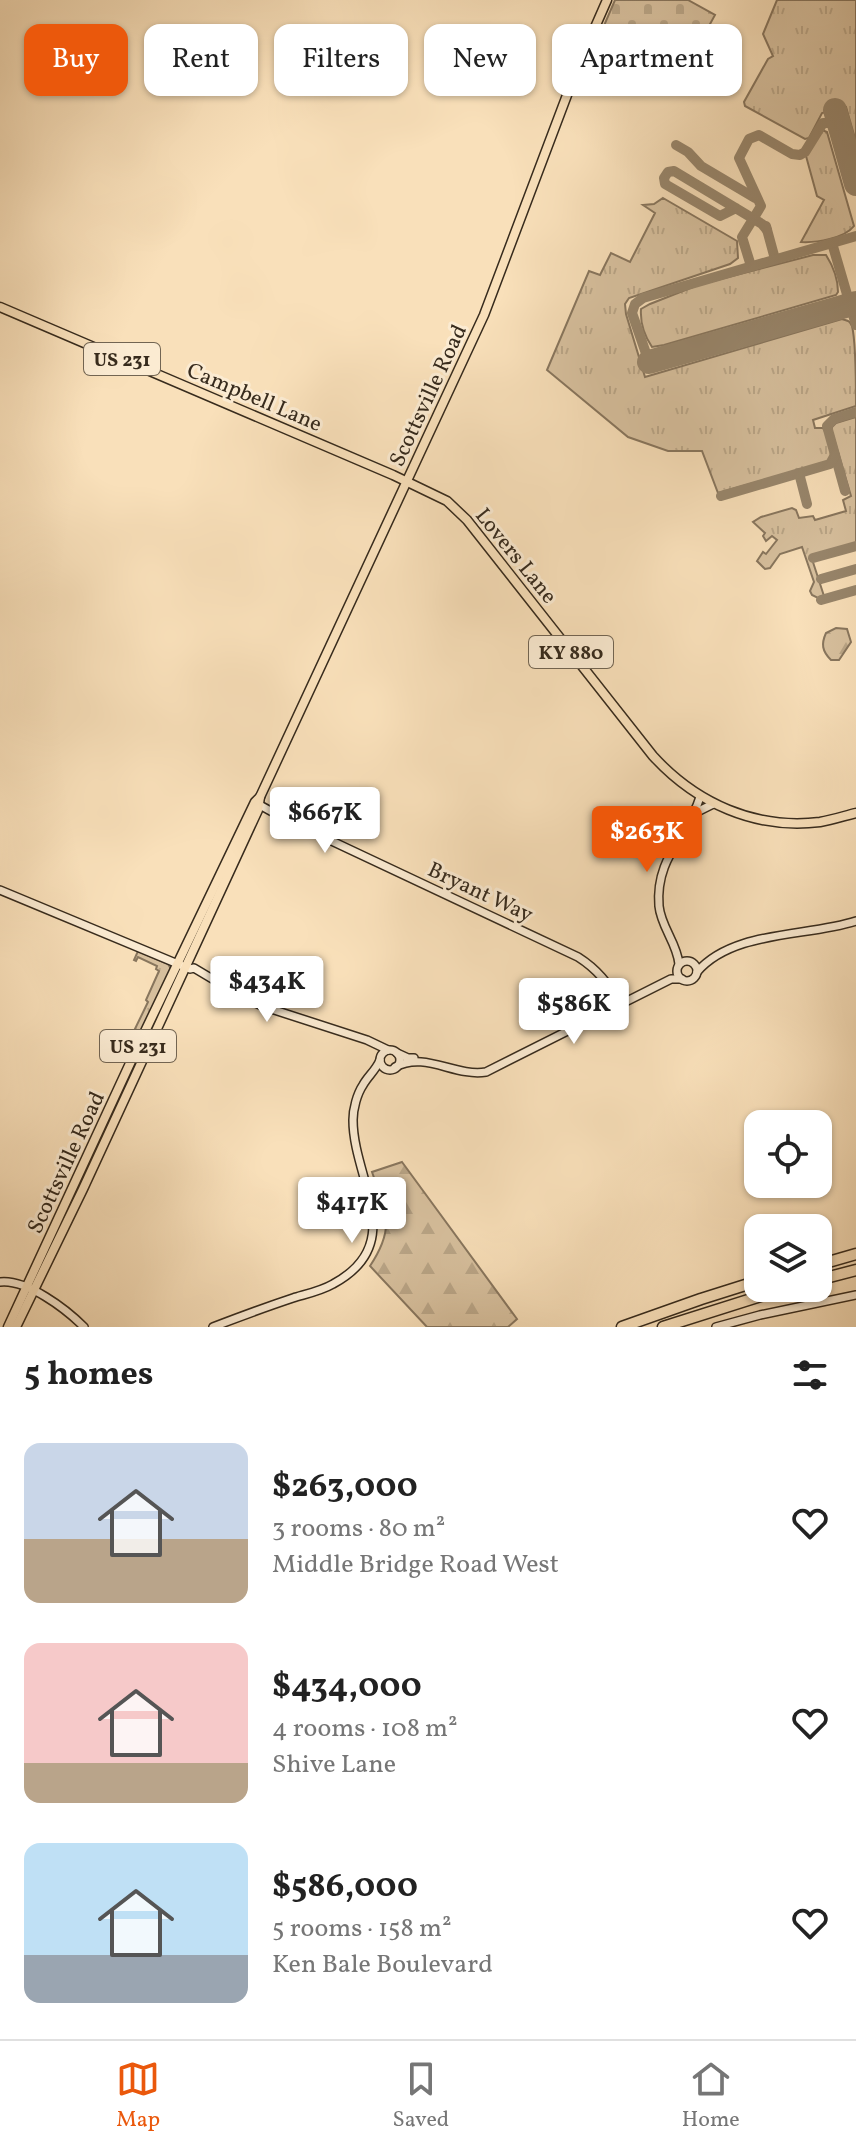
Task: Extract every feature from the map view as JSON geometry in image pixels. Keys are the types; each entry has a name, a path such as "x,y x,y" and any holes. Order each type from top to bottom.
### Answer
{"highway":[{"path":"832,1261 856,1254"},
{"path":"832,1276 856,1270"},
{"path":"622,1327 744,1285"},
{"path":"663,1327 744,1301"}],"main road":[{"name":"Scottsville Road","path":"16,1327 138,1046 185,966 489,303 574,77 607,0"},
{"name":"Campbell Lane","path":"0,307 407,482"},
{"name":"Lovers Lane","path":"407,482 447,501 467,520 669,775 700,797 742,816 783,823 821,822 856,813"},
{"path":"682,979 678,974 673,943 661,917 660,891 668,857 695,813 700,797"},
{"path":"695,813 713,804"},
{"name":"Bryant Way","path":"259,805 578,957 604,979 620,1005"},
{"path":"0,890 198,970 270,1009 408,1058 438,1061 470,1072"},
{"path":"671,979 691,980 705,963 752,941 856,921"},
{"path":"673,943 696,966 697,972"},
{"path":"359,1093 379,1072 406,1063 425,1062 480,1073 491,1070 671,979 679,966 690,961 705,963"},
{"path":"369,1042 384,1068 393,1068 399,1061 397,1053"},
{"path":"213,1327 333,1285 362,1260 371,1240 373,1210 358,1159 353,1121 362,1086 388,1050"},
{"path":"0,1282 14,1282 30,1290 62,1308 84,1327"},
{"name":"Scottsville Road","path":"8,1327 30,1290"},
{"path":"716,1327 856,1295"}],"green space":[{"path":"615,0 688,0 715,15 710,24 605,24"},
{"path":"777,0 856,0 856,142 846,107 822,113 809,138 805,139 745,106 744,102 768,59 773,56 763,34"},
{"path":"822,130 827,132 854,226 830,239 801,242 824,200 817,196 806,156"},
{"path":"663,198 737,241 738,258 730,264 629,298 625,304 626,314 645,377 842,319 848,321 852,326 854,343 856,406 813,420 815,428 823,428 829,440 831,454 828,462 718,493 702,451 668,451 628,437 547,370 589,271 600,275 611,253 630,262 655,213 643,205 654,204"},
{"path":"813,255 826,255 829,259 837,282 836,295 664,345 652,347 647,338 641,309 650,304 698,285"},
{"path":"856,417 856,543 811,556 824,596 818,598 810,591 814,582 802,547 780,554 770,568 765,569 757,561 777,540 772,536 766,541 765,533 753,522 792,508 799,518 813,516 815,520 846,511 843,500 851,496 832,427"},
{"path":"836,628 847,629 851,642 839,660 831,660 824,650 823,641 826,633"},
{"path":"138,951 168,964 171,969 139,1037 132,1039 129,1036 148,1002 146,1000 159,971 157,966 138,957 134,960"},
{"path":"402,1162 517,1319 508,1327 427,1327 370,1266 386,1230 384,1209 372,1172"}],"taxiway":[{"path":"751,266 742,237 761,206 739,158 749,139 759,135 792,154 800,155 823,123 833,123 841,132"},
{"path":"676,145 701,166 755,198"},
{"path":"736,208 720,216 665,184 664,178 668,172 674,171 762,224 767,230"},
{"path":"766,226 775,259"},
{"path":"649,362 632,313 635,304 643,298 856,236"},
{"path":"832,243 856,325"},
{"path":"845,491 827,426 834,419 856,412"},
{"path":"721,496 830,464 835,455"},
{"path":"799,473 807,504"},
{"path":"813,558 856,546"},
{"path":"821,579 856,569"},
{"path":"821,600 856,590"}],"runway":[{"path":"835,110 856,184"},
{"path":"649,362 856,303"}]}
